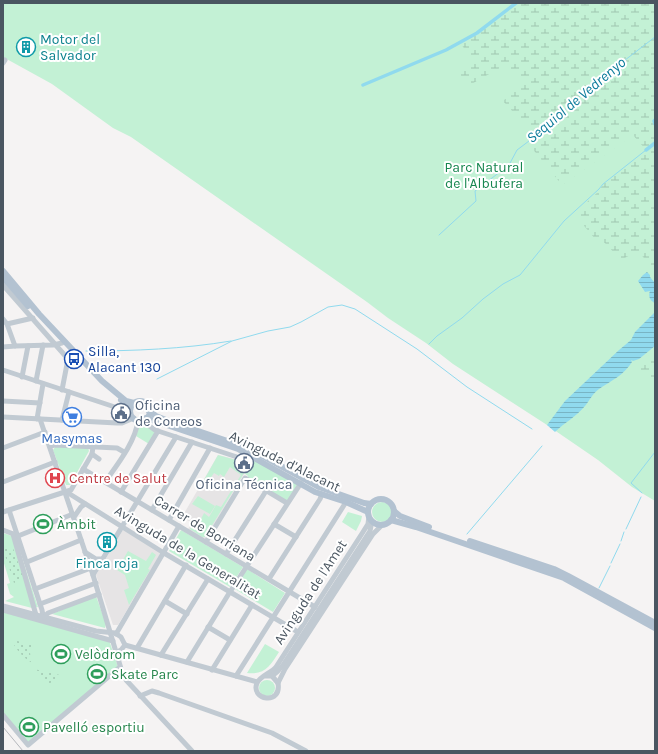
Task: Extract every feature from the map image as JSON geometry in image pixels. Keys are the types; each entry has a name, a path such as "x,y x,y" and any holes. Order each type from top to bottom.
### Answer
{"main road":[{"path":"3,271 44,319 102,381 126,401 134,403 140,401 145,403 149,408 149,411 141,419 104,387 58,344 3,277"},
{"path":"130,410 134,403"},
{"name":"Avinguda d'Alacant","path":"149,411 166,420 248,448 319,487 364,503 371,504"},
{"name":"Avinguda d'Alacant","path":"141,419 172,427 238,449 301,484 322,494 346,502 370,516"},
{"path":"394,511 391,520 382,525 375,523 370,516 371,504 379,499 383,499 391,504 394,511 400,516 554,569 655,623"},
{"path":"391,520 423,529 564,578 655,628"}],"street":[{"path":"3,285 58,344 68,359 62,390"},
{"path":"3,295 9,292"},
{"path":"7,324 33,318"},
{"path":"3,319 7,324 15,346"},
{"path":"3,347 58,344"},
{"path":"36,381 43,345"},
{"path":"22,377 28,346"},
{"path":"3,370 62,390 130,410"},
{"path":"43,384 39,419 50,446 99,594 114,633 123,640 125,645"},
{"path":"62,420 70,392"},
{"path":"3,401 40,403"},
{"path":"3,417 117,423 141,419"},
{"path":"105,482 134,435 141,419"},
{"name":"Avinguda d'Alacant","path":"141,419 148,425 165,434 238,457"},
{"path":"165,434 172,427"},
{"path":"121,492 158,431"},
{"path":"3,448 45,432"},
{"path":"93,575 176,437"},
{"path":"152,510 192,442"},
{"path":"50,446 117,448 124,452"},
{"path":"3,512 71,490 92,454 93,447"},
{"path":"169,520 210,448"},
{"path":"92,454 99,458"},
{"path":"3,482 55,462"},
{"name":"Carrer de Borriana","path":"83,469 315,607"},
{"path":"206,542 244,478 288,503"},
{"path":"187,662 230,592 301,484"},
{"path":"226,554 266,490"},
{"name":"Avinguda de la Generalitat","path":"65,491 208,579 298,632"},
{"path":"269,579 322,494"},
{"path":"236,676 346,502"},
{"path":"3,530 16,535 73,516 85,504"},
{"path":"9,510 36,615"},
{"name":"Avinguda de l'Amet","path":"264,676 276,667 368,524 370,516"},
{"name":"Avinguda de l'Amet","path":"272,676 280,670 370,531 370,516"},
{"path":"274,524 296,537"},
{"name":"Avinguda de l'Amet","path":"278,683 285,669 373,534 382,525"},
{"path":"179,526 114,633 113,641 120,667 126,680 192,751"},
{"path":"16,535 36,589 43,617"},
{"path":"27,562 81,540"},
{"path":"85,552 96,559 102,559"},
{"path":"137,648 186,565"},
{"path":"36,589 91,568"},
{"path":"161,655 208,579"},
{"path":"40,604 96,583"},
{"path":"43,617 48,613 99,594"},
{"path":"165,601 187,614"},
{"path":"212,670 252,605"},
{"path":"3,606 100,632 114,633"},
{"path":"3,610 113,641"},
{"path":"208,627 230,640"},
{"path":"125,645 257,682"},
{"path":"116,653 125,645"},
{"path":"3,715 28,745 120,667"},
{"path":"264,676 272,676 278,683 279,688 276,695 270,698 262,697 257,692 257,682 264,676"},
{"path":"140,696 152,691 272,733 306,751"}],"shaded area":[{"path":"218,455 239,460 247,469 206,538 202,538 188,529 192,523 182,517"},
{"path":"123,530 161,553 118,625 113,625 96,575"}],"green space":[{"name":"Parc Natural de l'Albufera","path":"3,3 655,3 655,501 632,487 598,460 544,423 453,364 426,343 388,318 131,137 113,128 52,84 3,57"},
{"path":"518,3 655,3 655,274 638,251 621,260 601,239 596,240 574,214 599,191 603,184 646,150 633,135 562,185 527,142 535,136 503,101 522,84 507,64 468,86 458,71 473,61 461,44"},
{"path":"655,351 655,386 636,366"},
{"path":"140,423 144,423 155,432 149,444 136,436"},
{"path":"56,446 88,448 89,451 70,485 66,485 53,450"},
{"path":"239,454 301,483 287,503 247,479 248,476 244,473 205,537 202,537 190,529 193,523 203,528 205,524 200,521 204,513 209,517 216,505 221,507 241,475 230,467 224,477 220,474 219,476 214,473 203,489 200,487 218,455 236,460"},
{"path":"198,496 215,506 210,514 192,504"},
{"path":"378,502 386,502 392,508 392,516 386,522 378,522 372,516 372,508"},
{"path":"348,512 362,516 356,531 342,522"},
{"path":"181,530 243,567 230,587 169,551"},
{"path":"3,533 15,537 38,607 32,608 5,601 14,597 10,594 7,584 10,583 3,560"},
{"path":"6,546 8,551 13,548 24,579 14,583 5,555 3,555 3,547"},
{"path":"128,551 146,561 152,552 156,555 148,569 150,570 129,605 124,590 129,588 125,575 117,570"},
{"path":"247,569 285,593 273,612 235,589"},
{"path":"96,596 106,624 105,628 52,614"},
{"path":"3,610 107,639 110,643 118,667 29,744 3,714"},
{"path":"14,640 32,645 30,654 35,664 25,658 12,641"},
{"path":"265,644 279,652 270,665 263,671 258,673 247,673"},
{"path":"34,669 60,675 48,685"},
{"path":"267,680 274,685 275,688 270,695 267,696 260,691 259,688 264,681"}],"water":[{"path":"647,272 655,283 655,303 650,298 650,291 645,292 638,281"},
{"path":"655,312 655,346 639,359 633,361 631,360 632,362 625,371 597,391 582,410 555,432 547,425 565,401 631,340 635,332"}],"waterway":[{"path":"363,85 446,50 477,33 516,3"},
{"name":"Sequiol de Vedrenyo","path":"439,235 476,201 475,191 509,165 517,150 537,135 590,87 655,37"},
{"path":"655,120 655,124"},
{"path":"646,150 655,143"},
{"path":"429,344 483,299 503,284 520,275 564,221 603,184 646,150"},
{"path":"157,379 232,341 268,331 290,327 328,307 342,305 355,309 417,349 467,387 532,429"},
{"path":"86,351 158,349 231,341"},
{"path":"467,534 542,446"},
{"path":"642,493 631,483 655,452"},
{"path":"626,529 641,497"},
{"path":"621,541 624,532"},
{"path":"611,563 620,544"},
{"path":"599,588 610,566"}],"railway":[{"path":"3,727 23,751"}],"place":[{"name":"Motor del Salvador","path":"26,47"},
{"name":"Silla, Alacant 130","path":"74,359"},
{"name":"Oficina de Correos","path":"121,413"},
{"name":"Masymas","path":"72,417"},
{"name":"Oficina Técnica","path":"244,463"},
{"name":"Centre de Salut","path":"55,478"},
{"name":"Àmbit","path":"43,524"},
{"name":"Finca roja","path":"107,542"},
{"name":"Velòdrom","path":"61,654"},
{"name":"Skate Parc","path":"97,674"},
{"name":"Pavelló esportiu","path":"29,727"}]}
